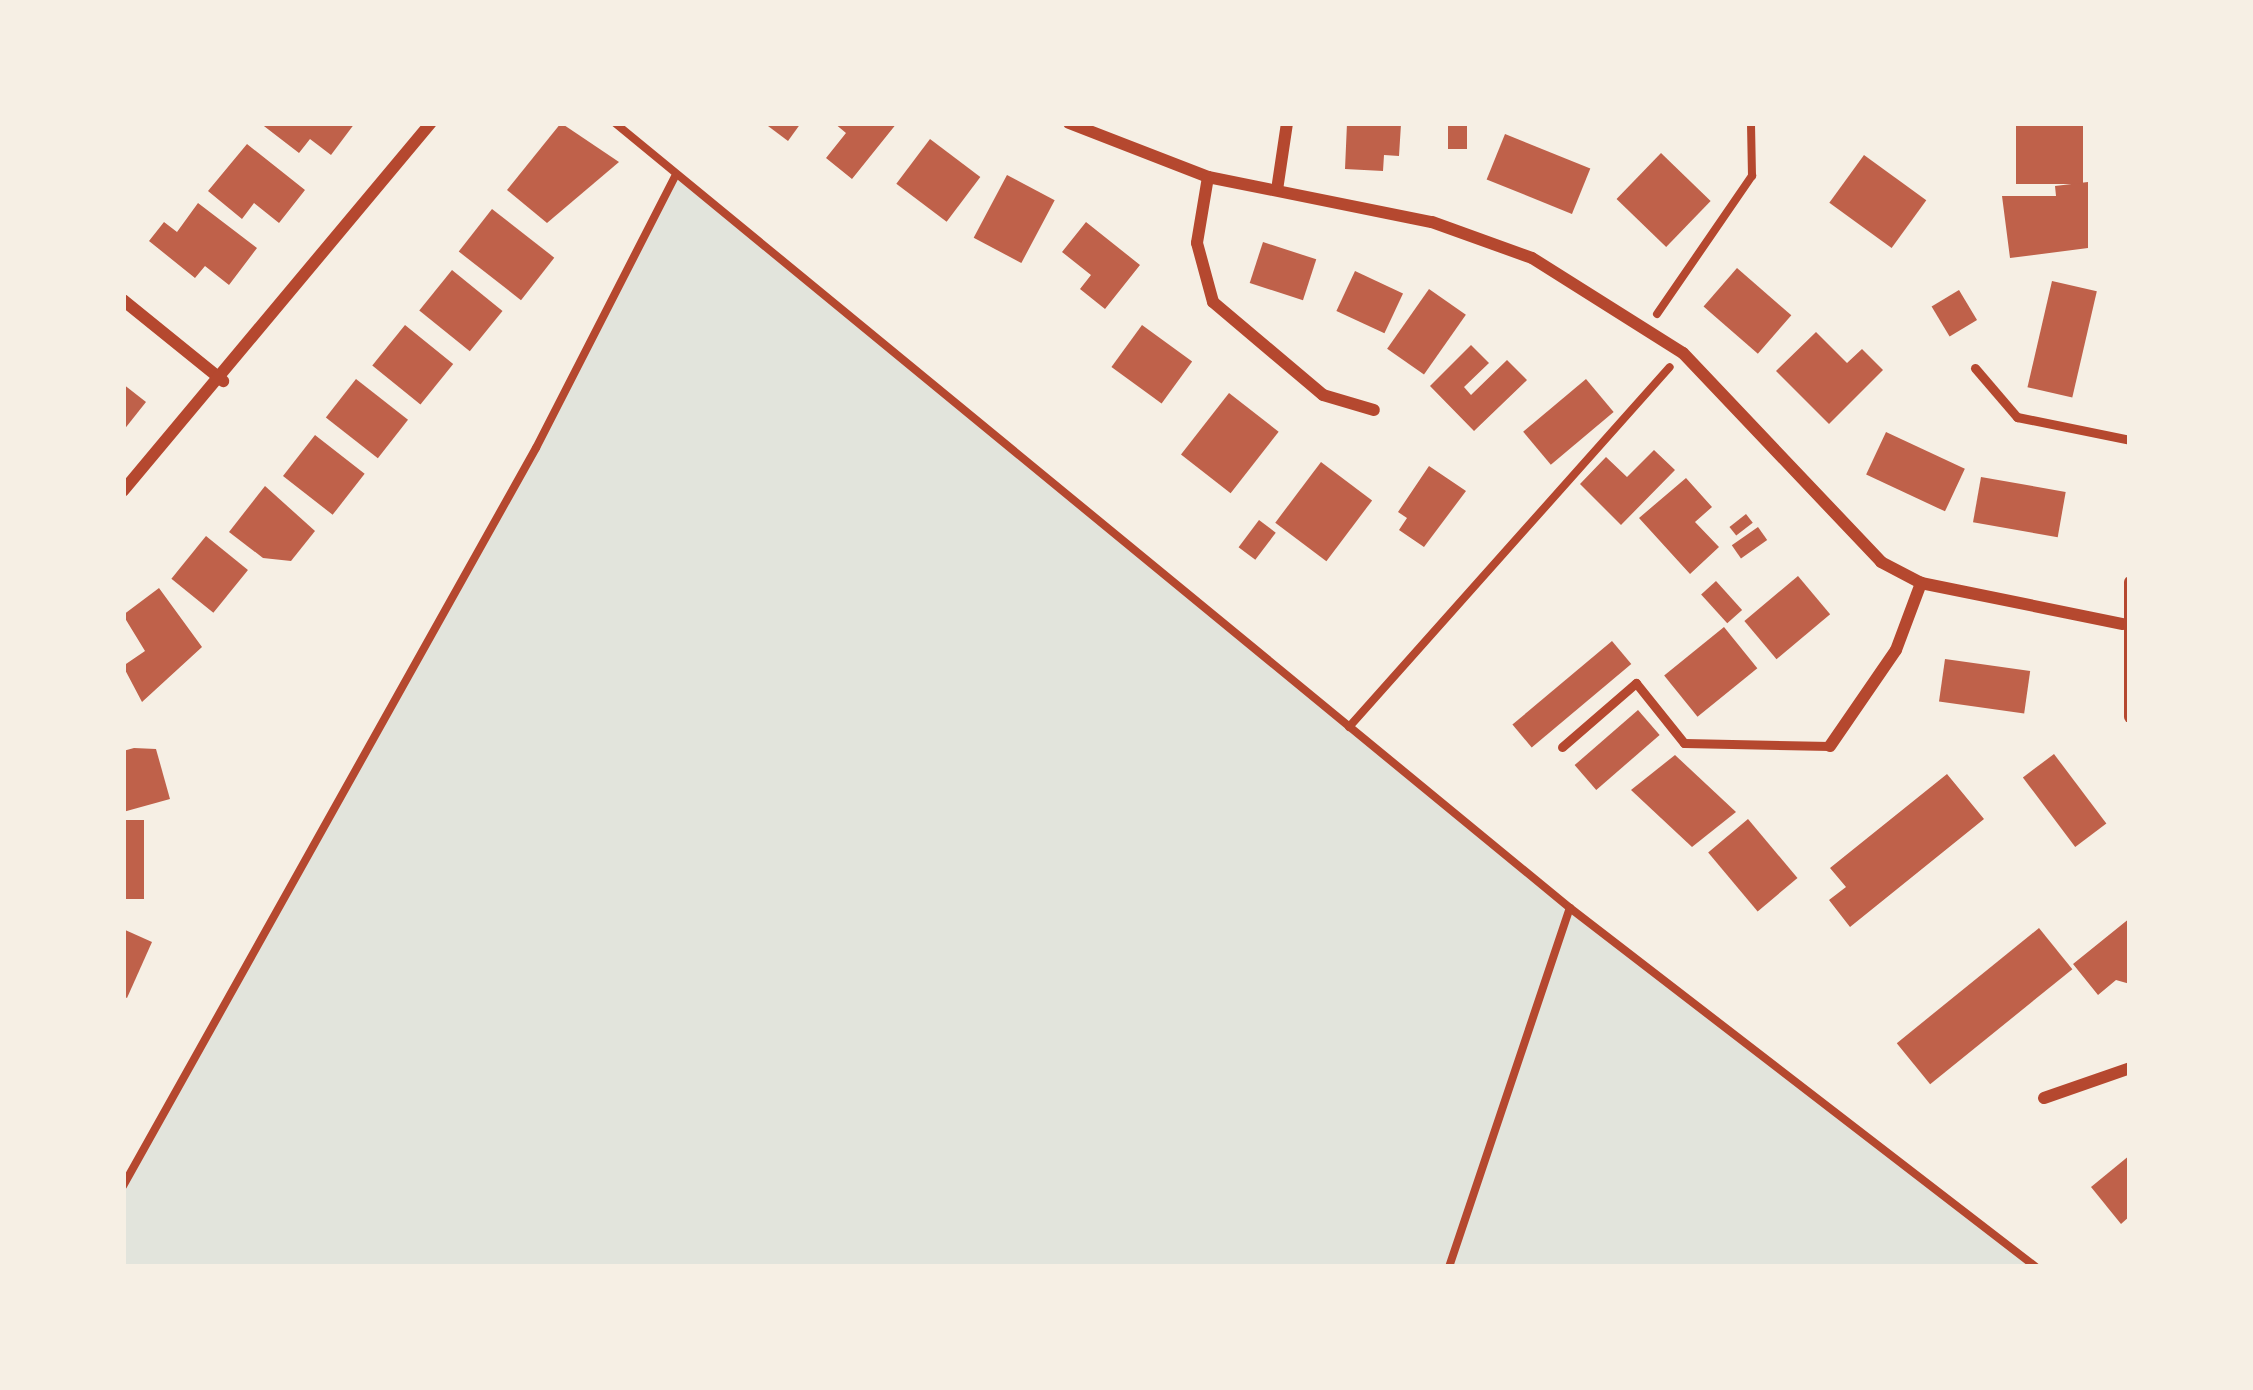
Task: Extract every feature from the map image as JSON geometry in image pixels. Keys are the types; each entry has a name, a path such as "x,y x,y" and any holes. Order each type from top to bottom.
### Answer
{"street":[{"path":"123,491 224,381 430,123"},
{"path":"1069,123 1208,177 1277,190 1532,257 1683,353 1858,545 1921,583 2123,624"},
{"path":"1277,190 1287,123"},
{"path":"1208,177 1197,243 1213,302 1323,395 1373,410"},
{"path":"123,300 224,381"},
{"path":"2130,582 2123,624 2130,717"},
{"path":"1830,746 1896,650 1921,583"},
{"path":"2044,1098 2130,1068"}],"lane":[{"path":"1975,368 2017,417 2130,440"},
{"path":"1562,747 1636,683 1684,743 1830,746"}],"path":[{"path":"615,123 1570,908 2036,1267"},
{"path":"1648,327 1752,176 1751,123"},
{"path":"123,1186 676,176"},
{"path":"1349,728 1683,353"},
{"path":"1449,1267 1570,908"}],"shaded area":[{"path":"675,176 1570,908 2036,1267 123,1267 123,1186 536,448"}],"building":[{"path":"260,123 355,123 331,155 310,139 299,153"},
{"path":"561,123 619,162 547,223 507,190"},
{"path":"764,123 801,123 788,141"},
{"path":"834,123 897,123 852,179 826,158 846,133"},
{"path":"1347,123 1401,124 1399,156 1384,155 1383,171 1345,169"},
{"path":"1448,123 1467,123 1467,149 1448,149"},
{"path":"2016,123 2083,123 2083,184 2016,184"},
{"path":"1505,134 1590,168 1572,214 1487,179"},
{"path":"930,139 980,177 947,222 896,184"},
{"path":"247,144 305,190 279,223 254,203 242,219 208,191"},
{"path":"1661,153 1711,201 1666,247 1617,199"},
{"path":"1864,155 1926,200 1892,248 1829,203"},
{"path":"1007,175 1055,200 1021,263 974,238"},
{"path":"2088,182 2088,248 2010,258 2002,196 2056,196 2055,186"},
{"path":"198,203 257,248 229,285 205,266 195,278 149,241 164,222 177,232"},
{"path":"492,209 554,258 521,300 459,252"},
{"path":"1086,222 1140,265 1105,309 1080,289 1091,275 1062,252"},
{"path":"1263,242 1316,259 1303,300 1250,283"},
{"path":"1737,268 1791,315 1758,354 1704,306"},
{"path":"452,270 503,311 470,351 419,310"},
{"path":"1355,271 1403,293 1384,333 1336,311"},
{"path":"2052,281 2097,291 2072,398 2027,387"},
{"path":"1429,289 1466,315 1424,375 1387,349"},
{"path":"1959,290 1977,320 1950,336 1932,306"},
{"path":"405,325 453,364 420,404 372,365"},
{"path":"1142,325 1192,361 1162,404 1111,367"},
{"path":"1816,332 1847,363 1862,349 1883,370 1829,424 1776,371"},
{"path":"1471,345 1489,363 1464,387 1471,395 1507,360 1527,380 1474,431 1430,386"},
{"path":"356,379 408,420 378,458 326,418"},
{"path":"1586,379 1614,412 1551,465 1523,432"},
{"path":"123,384 146,402 123,431"},
{"path":"1229,393 1279,432 1231,493 1181,454"},
{"path":"1886,432 1965,469 1945,511 1866,475"},
{"path":"315,435 365,474 333,515 283,476"},
{"path":"1654,450 1675,470 1621,525 1580,484 1606,457 1627,477"},
{"path":"1321,462 1372,501 1326,561 1275,523"},
{"path":"1429,466 1466,491 1424,547 1399,530 1407,518 1398,512"},
{"path":"1981,477 2066,492 2058,537 1973,522"},
{"path":"1686,478 1712,507 1695,522 1719,547 1690,574 1639,518"},
{"path":"265,486 315,531 291,561 263,558 229,532"},
{"path":"1746,514 1753,523 1736,536 1729,527"},
{"path":"1259,520 1276,533 1255,560 1239,547"},
{"path":"1758,527 1767,540 1741,558 1732,545"},
{"path":"206,536 248,570 213,613 171,579"},
{"path":"1798,576 1830,614 1777,659 1744,621"},
{"path":"1716,581 1742,610 1727,623 1701,594"},
{"path":"159,588 202,647 142,702 123,666 145,651 123,615"},
{"path":"1724,627 1757,668 1698,717 1664,675"},
{"path":"1612,641 1631,664 1532,748 1512,725"},
{"path":"1945,659 2030,671 2024,714 1939,702"},
{"path":"1638,710 1660,735 1596,790 1575,765"},
{"path":"156,749 170,799 123,812 123,751"},
{"path":"2054,754 2106,823 2075,847 2023,777"},
{"path":"1675,755 1736,812 1692,847 1631,790"},
{"path":"1947,774 1984,819 1850,927 1829,900 1846,887 1830,868"},
{"path":"1748,819 1797,878 1758,911 1708,852"},
{"path":"123,820 144,820 144,899 123,899"},
{"path":"2130,918 2130,984 2116,980 2098,995 2073,964"},
{"path":"2039,928 2072,969 1930,1084 1897,1043"},
{"path":"123,929 152,942 127,998 123,996"},
{"path":"2130,1155 2130,1216 2121,1224 2091,1187"}]}
